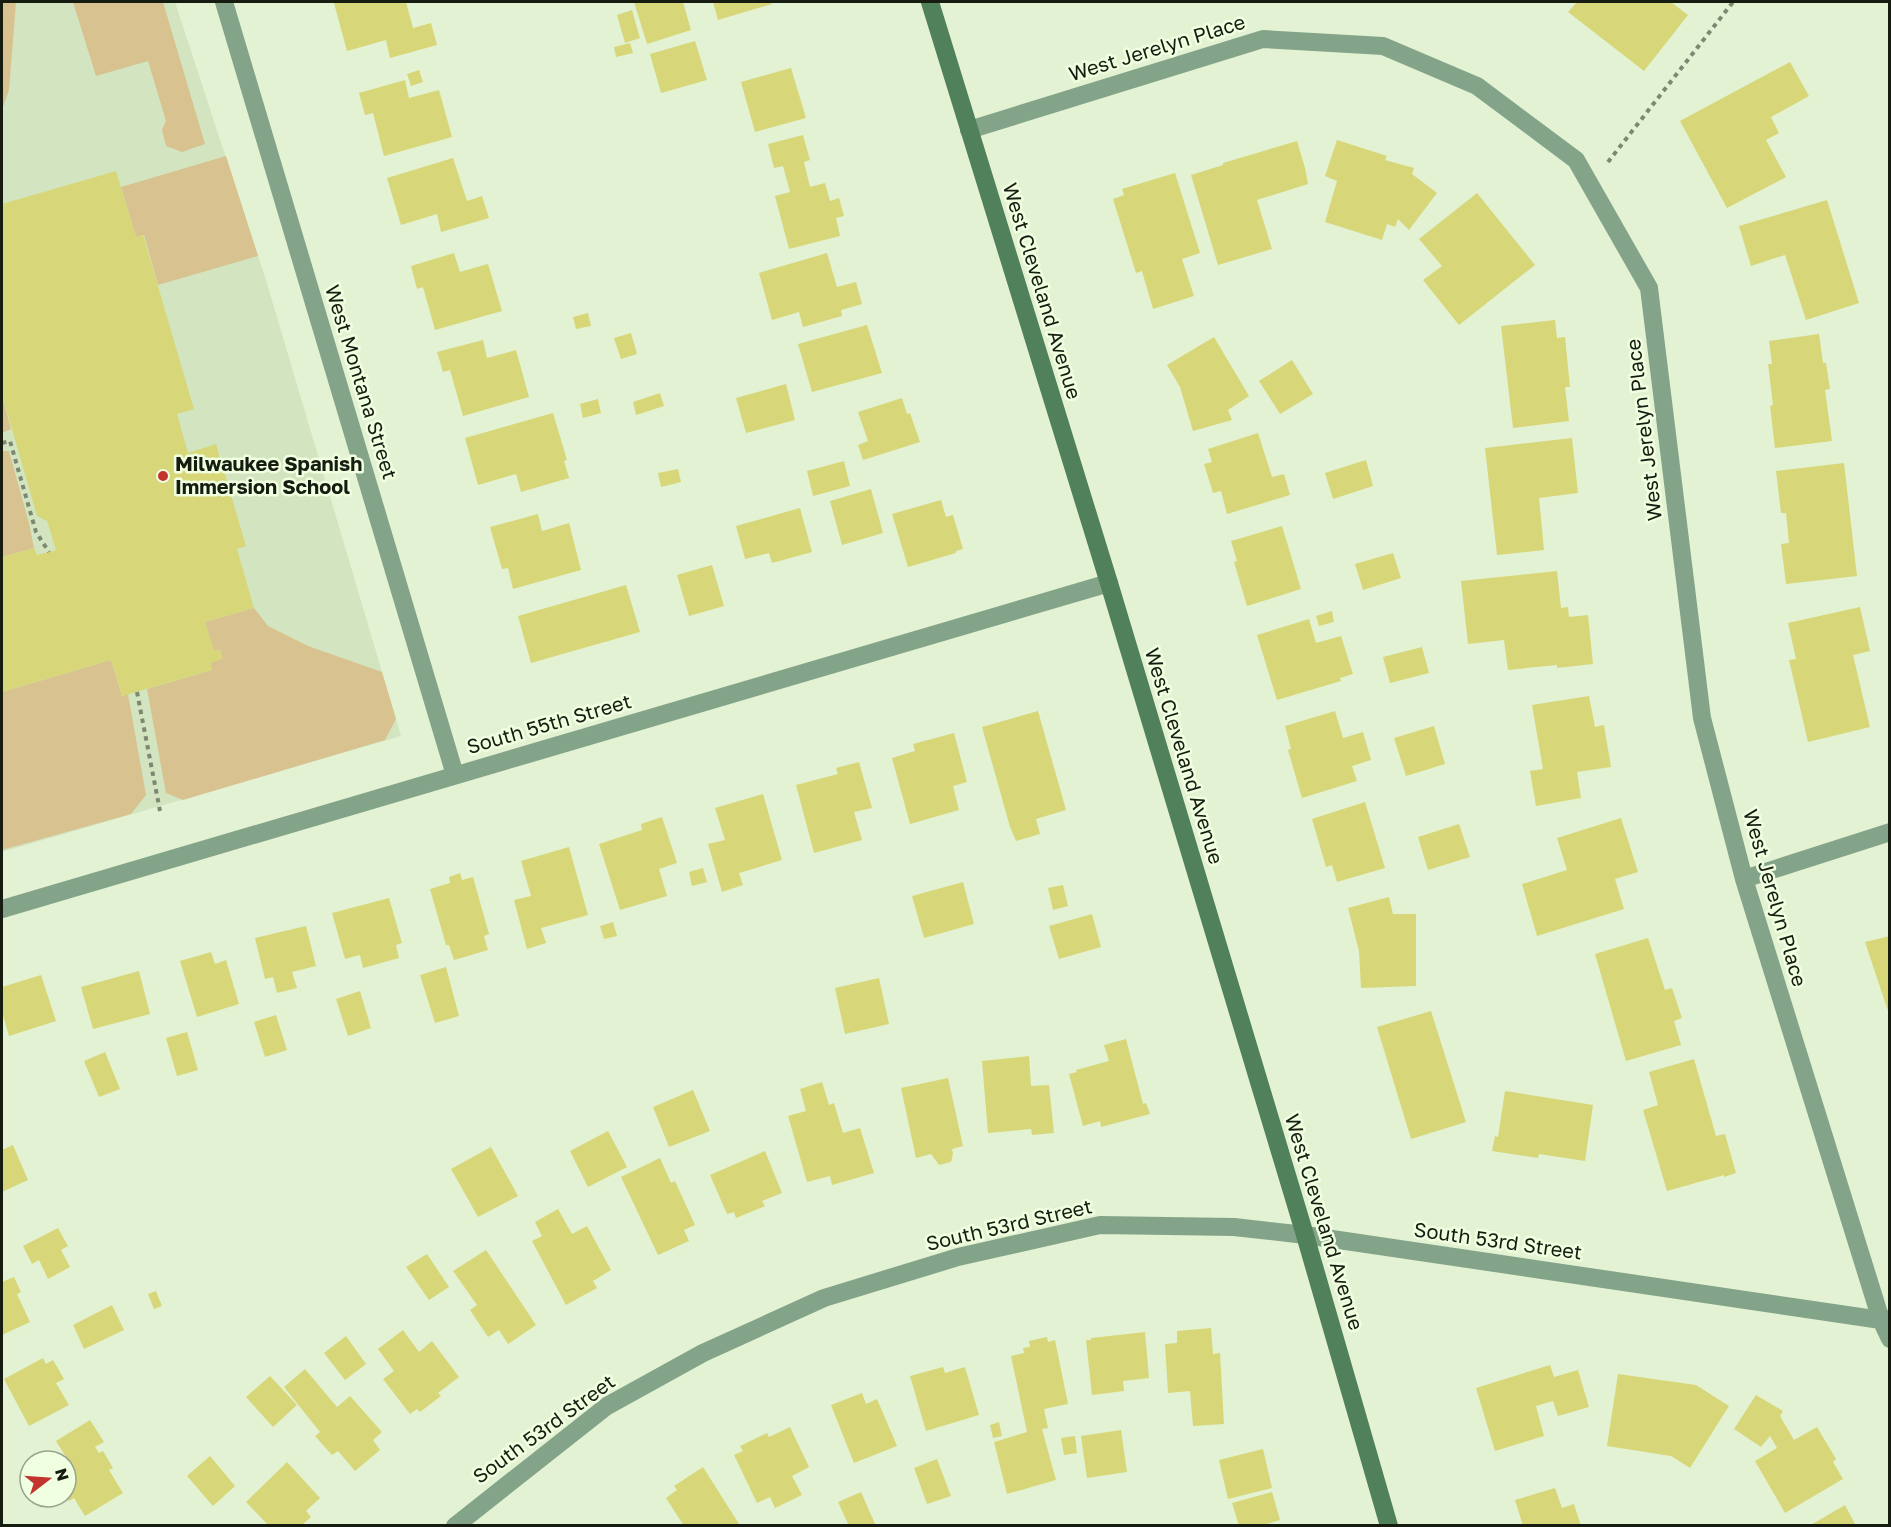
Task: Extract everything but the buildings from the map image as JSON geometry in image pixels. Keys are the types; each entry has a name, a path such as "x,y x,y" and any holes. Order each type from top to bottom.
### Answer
{"street":[{"name":"West Montana Street","path":"224,2 456,775"},
{"name":"West Cleveland Avenue","path":"930,2 1305,1235 1389,1526"},
{"name":"West Jerelyn Place","path":"969,130 1263,39 1383,46 1477,86 1576,160 1649,288 1702,718 1744,879 1890,1339"},
{"name":"South 55th Street","path":"2,909 1108,583"},
{"path":"1744,879 1890,832"},
{"name":"South 53rd Street","path":"454,1526 607,1406 703,1353 824,1298 958,1257 1100,1225 1234,1227 1305,1235 1885,1320"}],"path":[{"path":"1590,185 1733,2"},
{"path":"2,443 10,441 36,532 49,552"},
{"path":"137,692 160,811"}],"shaded area":[{"name":"Milwaukee Spanish Immersion School","path":"2,2 175,2 266,280 401,736 2,852"},
{"path":"2,2 16,2 9,90 2,110"},
{"path":"73,2 163,2 205,144 182,152 166,146 162,130 166,121 148,61 96,76"},
{"path":"226,156 258,256 158,285 144,235 136,237 121,187"},
{"path":"2,395 11,429 2,433"},
{"path":"2,451 9,451 34,548 2,557"},
{"path":"254,608 268,626 308,646 382,672 396,719 385,740 183,800 166,793 147,689 212,670 210,663 222,658 220,650 214,651 205,622"},
{"path":"111,660 122,696 128,694 146,795 131,814 2,850 2,692"}],"place":[{"name":"Milwaukee Spanish Immersion School","path":"163,476"}]}
